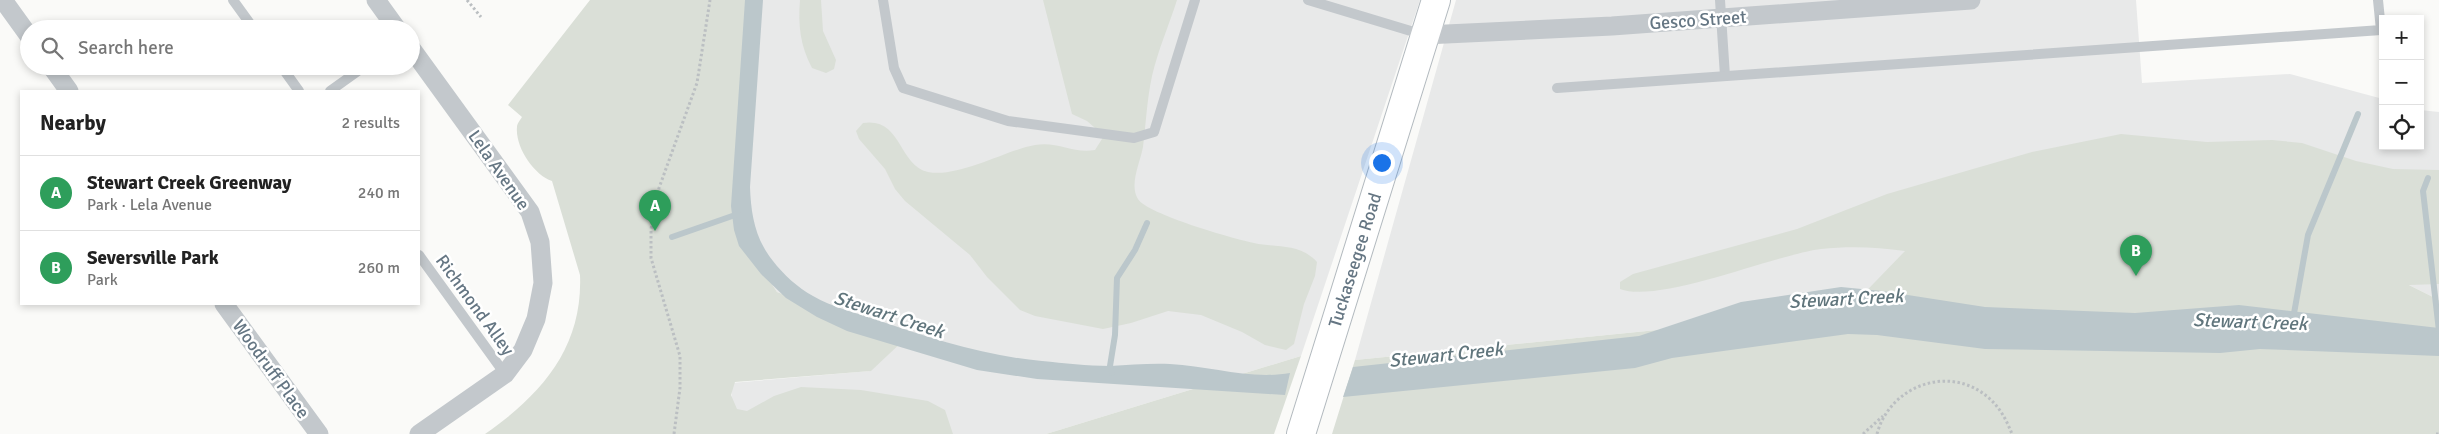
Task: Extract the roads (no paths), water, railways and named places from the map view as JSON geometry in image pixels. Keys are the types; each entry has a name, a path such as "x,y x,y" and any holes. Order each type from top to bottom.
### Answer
{"main road":[{"name":"Tuckaseegee Road","path":"1301,434 1436,0"}],"street":[{"path":"3,0 20,24"},
{"path":"376,0 390,20"},
{"name":"Gesco Street","path":"1425,35 1720,9 1971,0"},
{"name":"Lela Avenue","path":"419,434 505,374 523,350 536,318 543,283 540,242 530,212 420,60"},
{"path":"57,75 68,90"},
{"name":"Woodruff Place","path":"225,305 319,434"}],"lane":[{"path":"233,0 247,20"},
{"path":"883,0 894,68 903,88 1008,122 1134,138 1154,132 1196,0"},
{"path":"1308,0 1425,35"},
{"path":"1557,88 2381,30 2378,0"},
{"path":"1720,9 1725,76"},
{"path":"287,75 298,90"},
{"path":"331,90 352,75"},
{"name":"Richmond Alley","path":"420,256 505,374"}],"water":[{"path":"745,0 763,0 750,187 751,207 755,226 762,244 773,261 781,271 807,293 844,310 937,340 1021,359 1093,366 1185,365 1260,375 1290,373 1285,395 1037,379 977,370 847,331 817,317 786,298 761,274 739,246 734,230 731,206"},
{"name":"Stewart Creek","path":"1841,287 1882,291 1985,307 2135,313 2239,305 2439,328 2439,356 2260,349 2220,353 1985,349 1877,335 1848,334 1672,358 1635,368 1343,397 1353,367 1639,336 1741,302"}],"waterway":[{"name":"Stewart Creek","path":"2293,319 2308,235 2358,114"},
{"path":"2428,178 2423,191 2439,331"},
{"path":"672,237 738,214"},
{"path":"1112,373 1110,366 1115,335 1117,278 1135,250 1147,223"}],"place":[{"name":"Stewart Creek Greenway","path":"655,231"},
{"name":"Seversville Park","path":"2136,276"}]}
